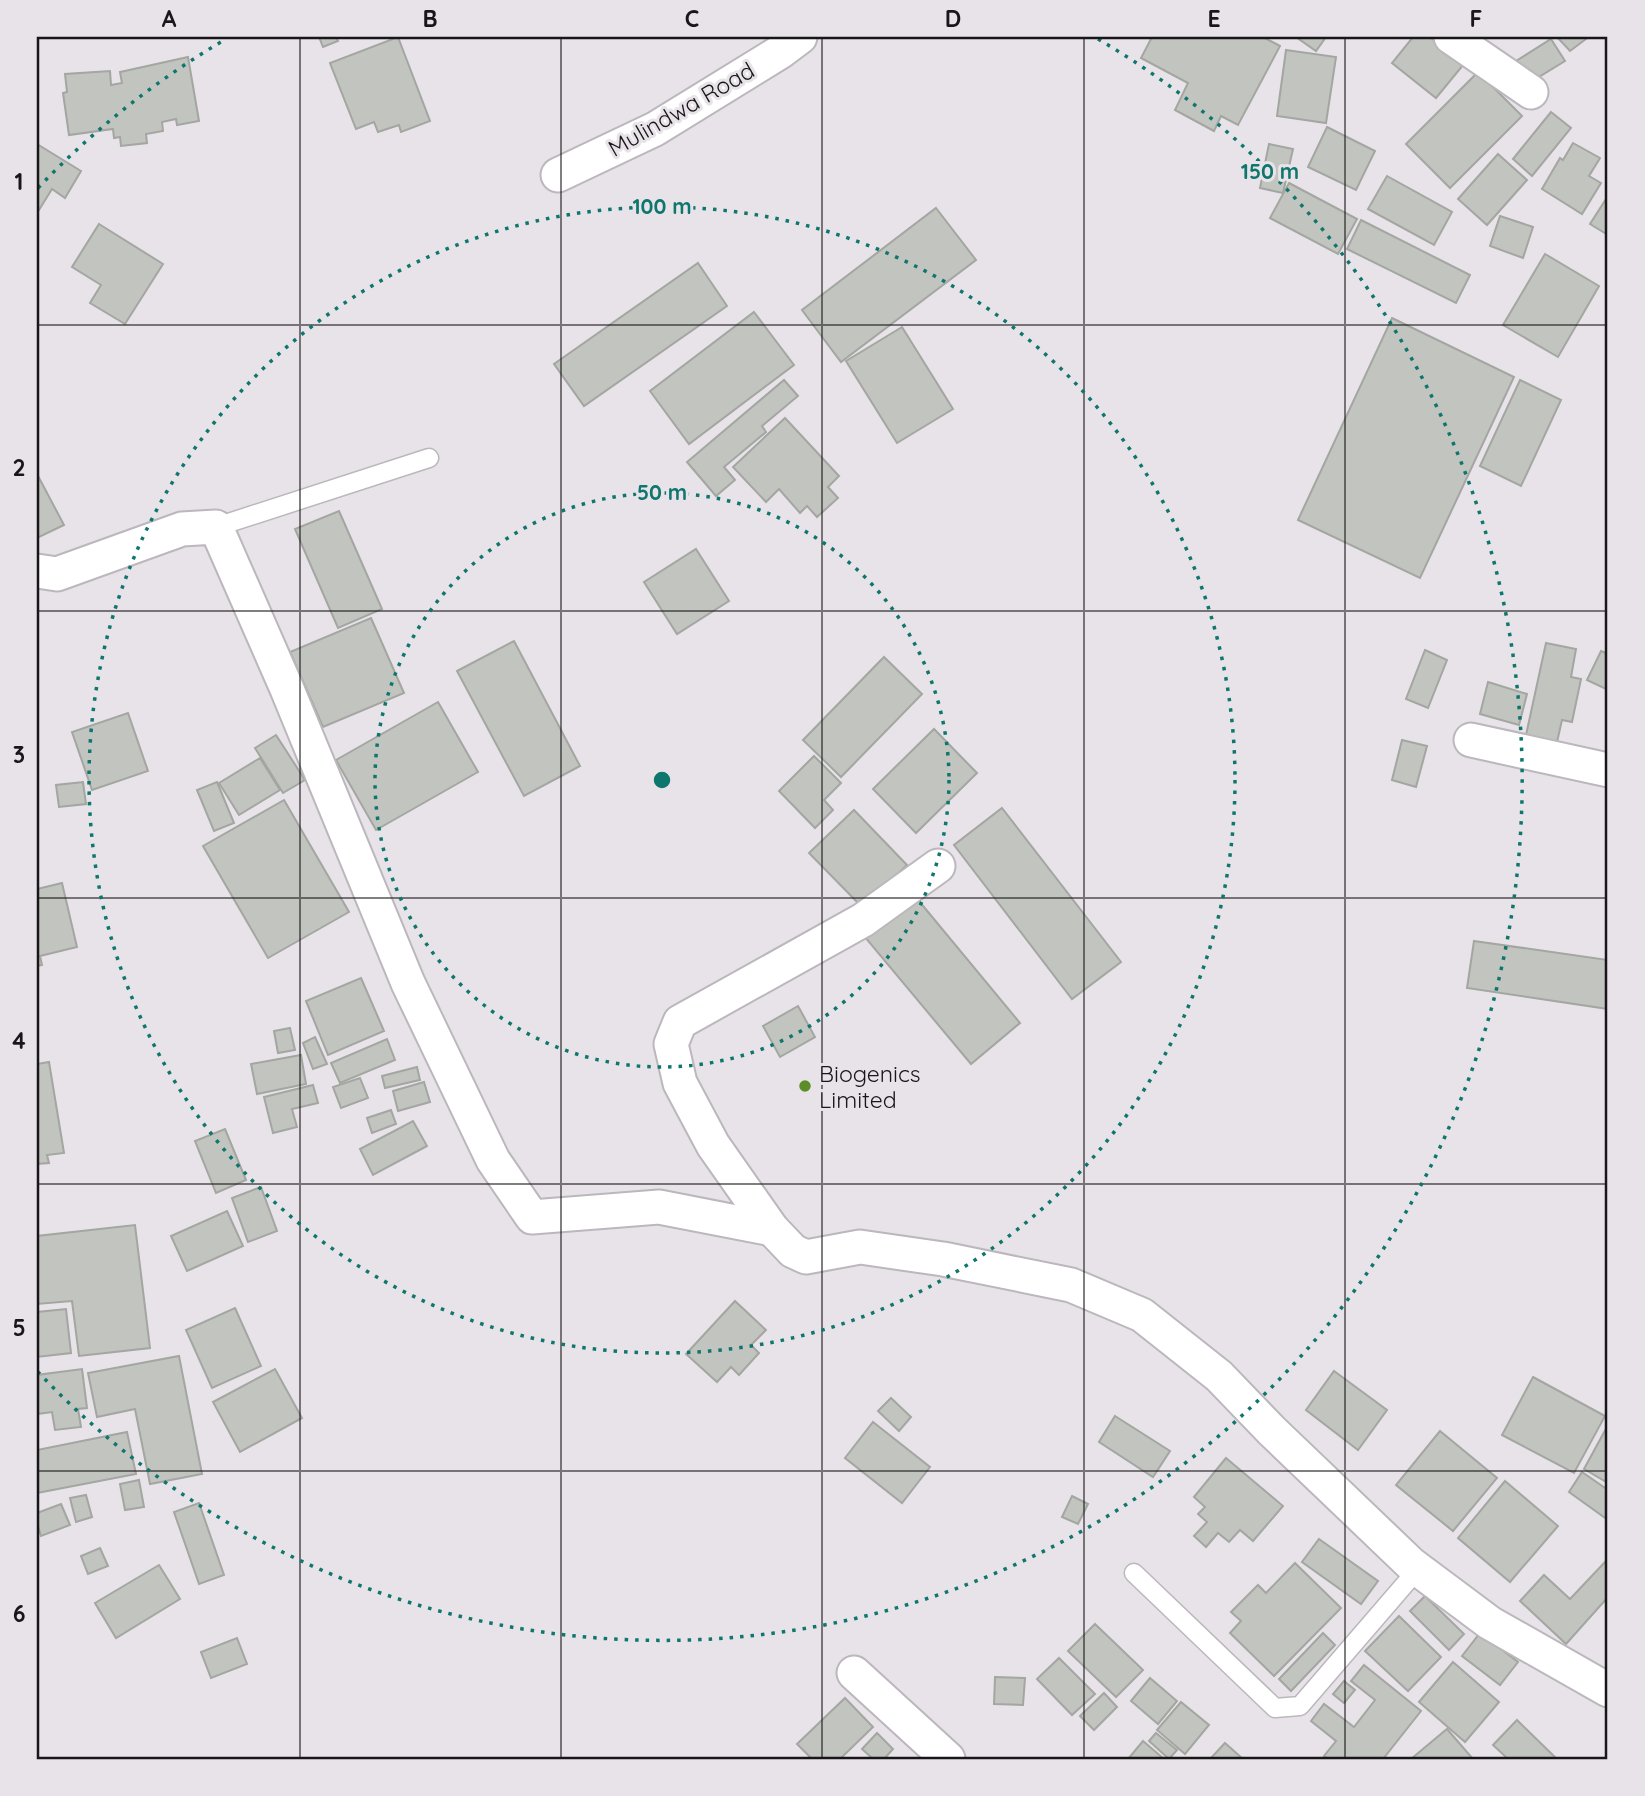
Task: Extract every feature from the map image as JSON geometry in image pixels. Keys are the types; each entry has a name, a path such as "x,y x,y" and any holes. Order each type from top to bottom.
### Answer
{"street":[{"name":"Mulindwa Road","path":"558,175 655,130 800,37"},
{"path":"1451,37 1531,92"},
{"path":"37,571 57,574 181,528 216,527 287,689 408,983 493,1160 533,1217 659,1207 772,1229"},
{"path":"1471,740 1608,770"},
{"path":"938,866 863,920 680,1022 671,1044 680,1083 713,1145 772,1229 793,1251 806,1257 860,1247 943,1259 1071,1285 1142,1315 1219,1376 1272,1431 1418,1569 1490,1623 1608,1690"},
{"path":"854,1673 948,1759"}],"lane":[{"path":"216,527 429,458"},
{"path":"1134,1573 1275,1708 1300,1706 1418,1569"}],"building":[{"path":"319,37 336,37 338,41 323,47"},
{"path":"398,37 430,121 401,132 399,125 378,132 374,122 356,129 330,63"},
{"path":"1152,37 1263,37 1280,46 1238,125 1221,116 1214,131 1175,110 1188,83 1141,58"},
{"path":"1296,37 1326,37 1316,51"},
{"path":"1413,37 1430,37 1464,64 1436,98 1392,63"},
{"path":"1557,37 1584,37 1586,39 1570,51"},
{"path":"1551,39 1565,61 1529,83 1516,61"},
{"path":"1286,50 1336,57 1326,123 1277,116"},
{"path":"188,57 199,121 177,125 176,119 162,122 163,131 146,134 147,143 121,146 120,137 114,138 113,129 69,135 63,93 67,92 65,74 110,71 111,85 122,83 120,72"},
{"path":"1478,72 1522,116 1450,188 1406,144"},
{"path":"1551,112 1571,128 1532,176 1513,159"},
{"path":"1327,127 1375,151 1356,190 1308,167"},
{"path":"1573,143 1600,158 1589,176 1601,183 1582,214 1542,189 1560,158 1563,160"},
{"path":"37,144 81,171 65,198 52,189 39,210 37,209"},
{"path":"1269,144 1293,149 1283,193 1260,188"},
{"path":"1498,154 1527,180 1487,225 1458,199"},
{"path":"1387,176 1452,212 1434,245 1368,209"},
{"path":"1289,183 1357,219 1338,254 1270,218"},
{"path":"1608,196 1608,235 1590,224"},
{"path":"936,208 976,260 841,362 802,310"},
{"path":"1500,216 1533,227 1523,258 1490,246"},
{"path":"1361,220 1470,275 1456,303 1347,249"},
{"path":"99,224 163,264 125,324 90,303 101,285 72,267"},
{"path":"1545,254 1599,286 1558,357 1503,325"},
{"path":"698,263 727,306 584,406 554,364"},
{"path":"754,312 794,365 689,444 650,391"},
{"path":"1392,318 1514,377 1420,578 1298,520"},
{"path":"902,327 953,409 897,443 846,361"},
{"path":"784,380 798,396 762,426 766,432 724,467 735,480 716,496 687,462"},
{"path":"1520,380 1561,400 1521,486 1480,466"},
{"path":"785,418 839,476 828,487 838,498 817,517 807,506 800,513 779,489 766,502 733,467"},
{"path":"37,474 64,525 37,538"},
{"path":"339,511 382,609 338,628 295,529"},
{"path":"696,549 729,601 677,634 644,582"},
{"path":"371,618 404,693 323,727 290,652"},
{"path":"514,641 580,766 524,796 457,671"},
{"path":"1546,643 1576,649 1571,677 1581,679 1572,722 1562,720 1557,742 1526,735"},
{"path":"1425,650 1447,660 1428,708 1406,699"},
{"path":"1601,651 1608,654 1608,690 1587,680"},
{"path":"884,657 922,694 841,777 803,740"},
{"path":"1488,682 1527,694 1519,725 1480,714"},
{"path":"438,702 478,772 376,830 336,760"},
{"path":"128,713 148,771 92,790 72,732"},
{"path":"934,729 977,773 916,833 873,789"},
{"path":"276,735 305,780 283,793 255,748"},
{"path":"1402,740 1427,746 1416,787 1392,780"},
{"path":"814,756 841,783 824,800 833,810 815,828 779,791"},
{"path":"260,758 280,790 239,815 219,783"},
{"path":"83,782 86,804 59,807 56,785"},
{"path":"217,782 234,823 214,831 197,790"},
{"path":"284,800 349,912 268,958 203,846"},
{"path":"1002,808 1121,962 1072,999 954,845"},
{"path":"854,810 907,865 863,908 809,853"},
{"path":"62,883 77,947 40,956 42,965 37,966 37,889"},
{"path":"914,895 1020,1023 971,1064 864,936"},
{"path":"1474,941 1608,960 1608,1009 1467,988"},
{"path":"361,978 384,1031 328,1055 306,1001"},
{"path":"798,1006 815,1037 780,1057 763,1026"},
{"path":"290,1028 295,1050 278,1053 274,1031"},
{"path":"315,1037 327,1064 313,1069 303,1043"},
{"path":"387,1039 395,1060 340,1083 331,1063"},
{"path":"301,1055 306,1084 257,1094 251,1064"},
{"path":"49,1062 64,1153 47,1155 49,1163 37,1164 37,1064"},
{"path":"417,1067 420,1080 385,1088 382,1076"},
{"path":"360,1078 368,1098 341,1108 333,1087"},
{"path":"424,1082 430,1102 398,1111 393,1091"},
{"path":"313,1085 318,1103 292,1109 297,1127 273,1133 264,1097"},
{"path":"391,1110 396,1124 372,1133 367,1118"},
{"path":"413,1121 427,1146 373,1175 360,1149"},
{"path":"225,1129 246,1180 216,1193 195,1141"},
{"path":"261,1187 277,1231 248,1242 232,1198"},
{"path":"227,1211 243,1246 187,1271 171,1236"},
{"path":"135,1225 150,1348 79,1356 72,1301 37,1304 37,1236"},
{"path":"735,1301 766,1330 751,1345 759,1353 739,1375 731,1367 717,1382 686,1354"},
{"path":"235,1308 261,1366 212,1388 186,1330"},
{"path":"66,1309 71,1353 37,1357 37,1312"},
{"path":"179,1356 202,1474 150,1484 135,1409 97,1417 88,1373"},
{"path":"82,1369 87,1408 78,1409 81,1427 55,1430 52,1412 37,1414 37,1375"},
{"path":"275,1369 302,1418 240,1452 213,1402"},
{"path":"1334,1371 1387,1410 1358,1450 1306,1410"},
{"path":"1533,1377 1605,1416 1574,1473 1502,1435"},
{"path":"891,1398 911,1417 899,1431 878,1411"},
{"path":"1115,1416 1170,1451 1153,1477 1099,1442"},
{"path":"873,1422 930,1467 902,1503 845,1458"},
{"path":"1608,1425 1608,1483 1584,1469"},
{"path":"1440,1431 1497,1478 1453,1531 1396,1485"},
{"path":"127,1432 136,1474 37,1493 37,1450"},
{"path":"1226,1458 1283,1506 1253,1541 1240,1530 1229,1542 1218,1533 1206,1547 1194,1536 1207,1522 1198,1514 1205,1507 1194,1497"},
{"path":"1582,1472 1608,1490 1608,1520 1569,1492"},
{"path":"139,1480 144,1507 125,1510 120,1484"},
{"path":"1505,1481 1558,1526 1510,1582 1458,1538"},
{"path":"86,1495 92,1517 76,1522 70,1498"},
{"path":"1072,1496 1088,1504 1078,1524 1062,1517"},
{"path":"199,1503 224,1575 199,1584 174,1512"},
{"path":"61,1504 70,1525 41,1536 37,1513"},
{"path":"1319,1539 1378,1581 1361,1604 1302,1562"},
{"path":"100,1548 108,1566 88,1574 81,1556"},
{"path":"1605,1562 1608,1565 1608,1597 1566,1644 1520,1601 1544,1575 1570,1599"},
{"path":"1295,1563 1341,1608 1274,1676 1230,1633 1241,1621 1231,1612 1258,1585 1266,1593"},
{"path":"159,1565 180,1599 116,1638 95,1603"},
{"path":"1425,1596 1464,1634 1449,1650 1410,1611"},
{"path":"1399,1616 1441,1657 1408,1691 1365,1651"},
{"path":"1095,1624 1143,1670 1116,1697 1068,1651"},
{"path":"1323,1633 1335,1645 1291,1691 1279,1679"},
{"path":"1480,1633 1518,1662 1500,1685 1462,1656"},
{"path":"237,1638 247,1664 211,1678 201,1652"},
{"path":"1059,1658 1095,1694 1072,1715 1037,1679"},
{"path":"1453,1662 1499,1702 1465,1742 1419,1702"},
{"path":"1364,1665 1421,1711 1383,1759 1329,1759 1324,1756 1336,1741 1311,1721 1324,1704 1354,1727 1375,1700 1351,1681"},
{"path":"995,1677 1025,1678 1023,1705 994,1704"},
{"path":"1150,1678 1177,1701 1158,1724 1131,1701"},
{"path":"1344,1681 1355,1690 1344,1703 1333,1694"},
{"path":"1104,1693 1117,1707 1094,1730 1080,1716"},
{"path":"845,1698 873,1727 840,1759 812,1759 797,1744"},
{"path":"1181,1702 1209,1725 1185,1754 1157,1730"},
{"path":"1517,1720 1557,1759 1508,1759 1493,1745"},
{"path":"1447,1729 1473,1759 1411,1759"},
{"path":"877,1733 893,1749 884,1759 873,1759 862,1749"},
{"path":"1156,1733 1177,1750 1169,1759 1149,1741"},
{"path":"1143,1741 1164,1759 1128,1759"},
{"path":"1225,1743 1243,1759 1210,1759"}],"place":[{"name":"Biogenics Limited","path":"805,1086"}]}
